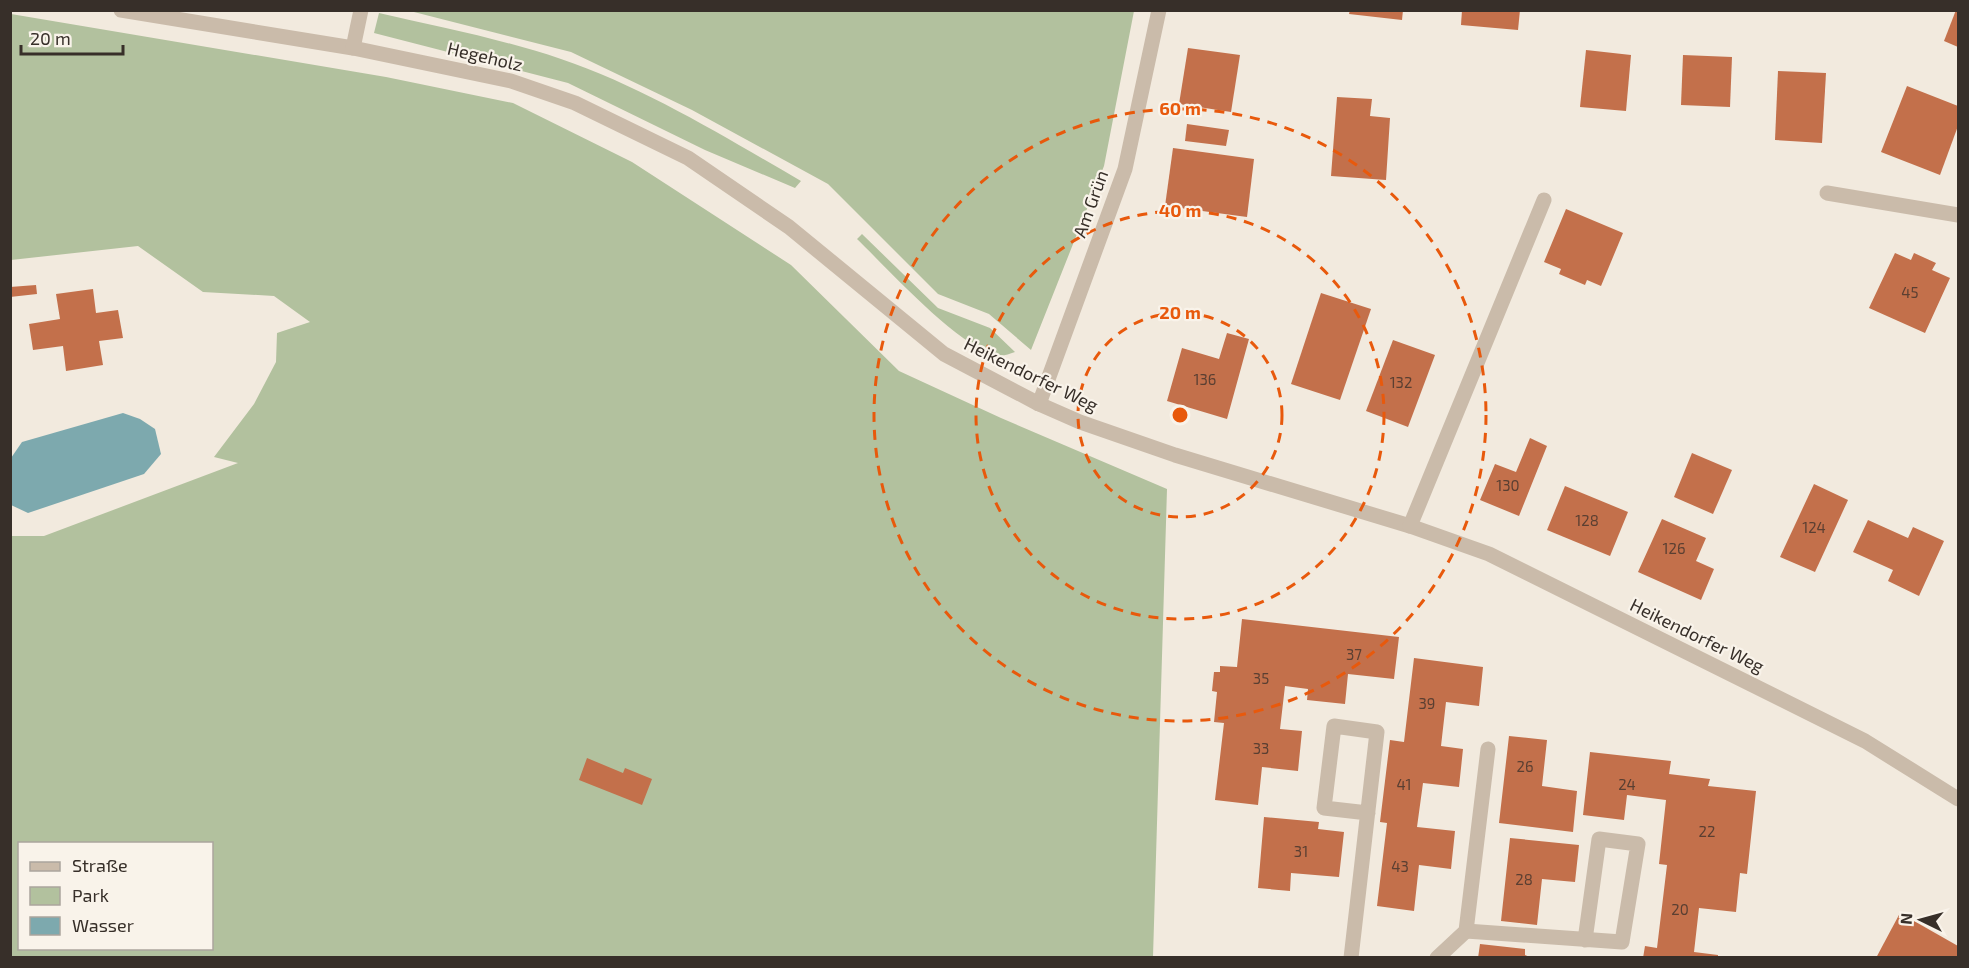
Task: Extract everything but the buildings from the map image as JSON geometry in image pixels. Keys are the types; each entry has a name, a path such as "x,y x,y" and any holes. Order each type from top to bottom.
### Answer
{"street":[{"name":"Hegeholz","path":"121,10 353,48 512,81 575,103 688,158 789,227 804,241"},
{"path":"353,48 361,10"},
{"name":"Am Grün","path":"1039,404 1125,169 1159,10"},
{"path":"1827,193 1959,215"},
{"path":"1410,526 1544,200"},
{"name":"Heikendorfer Weg","path":"804,241 944,354 1039,404 1080,422 1175,455 1410,526 1500,559 1865,741 1959,798"},
{"path":"1351,957 1368,813 1377,732 1334,726 1324,808 1368,813"},
{"path":"1437,957 1466,931 1488,749"},
{"path":"1466,931 1586,940 1622,942 1638,844 1599,839 1586,940"}],"green space":[{"path":"410,11 1134,11 1104,166 1031,350 989,314 938,294 828,184 692,110 571,52"},
{"path":"379,13 516,45 593,71 654,98 801,181 795,188 705,150 568,83 374,33"},
{"path":"11,14 386,77 513,103 632,162 791,265 899,371 1001,418 1167,489 1153,957 11,957 10,536 44,536 238,463 214,457 254,404 276,362 277,333 310,322 274,296 203,292 138,246 11,260"},
{"path":"862,234 938,308 990,328 1015,352 1004,355 992,354 976,346 940,320 857,239"}],"water":[{"path":"123,413 140,419 155,429 161,454 144,474 28,513 11,505 11,458 22,442"}]}
